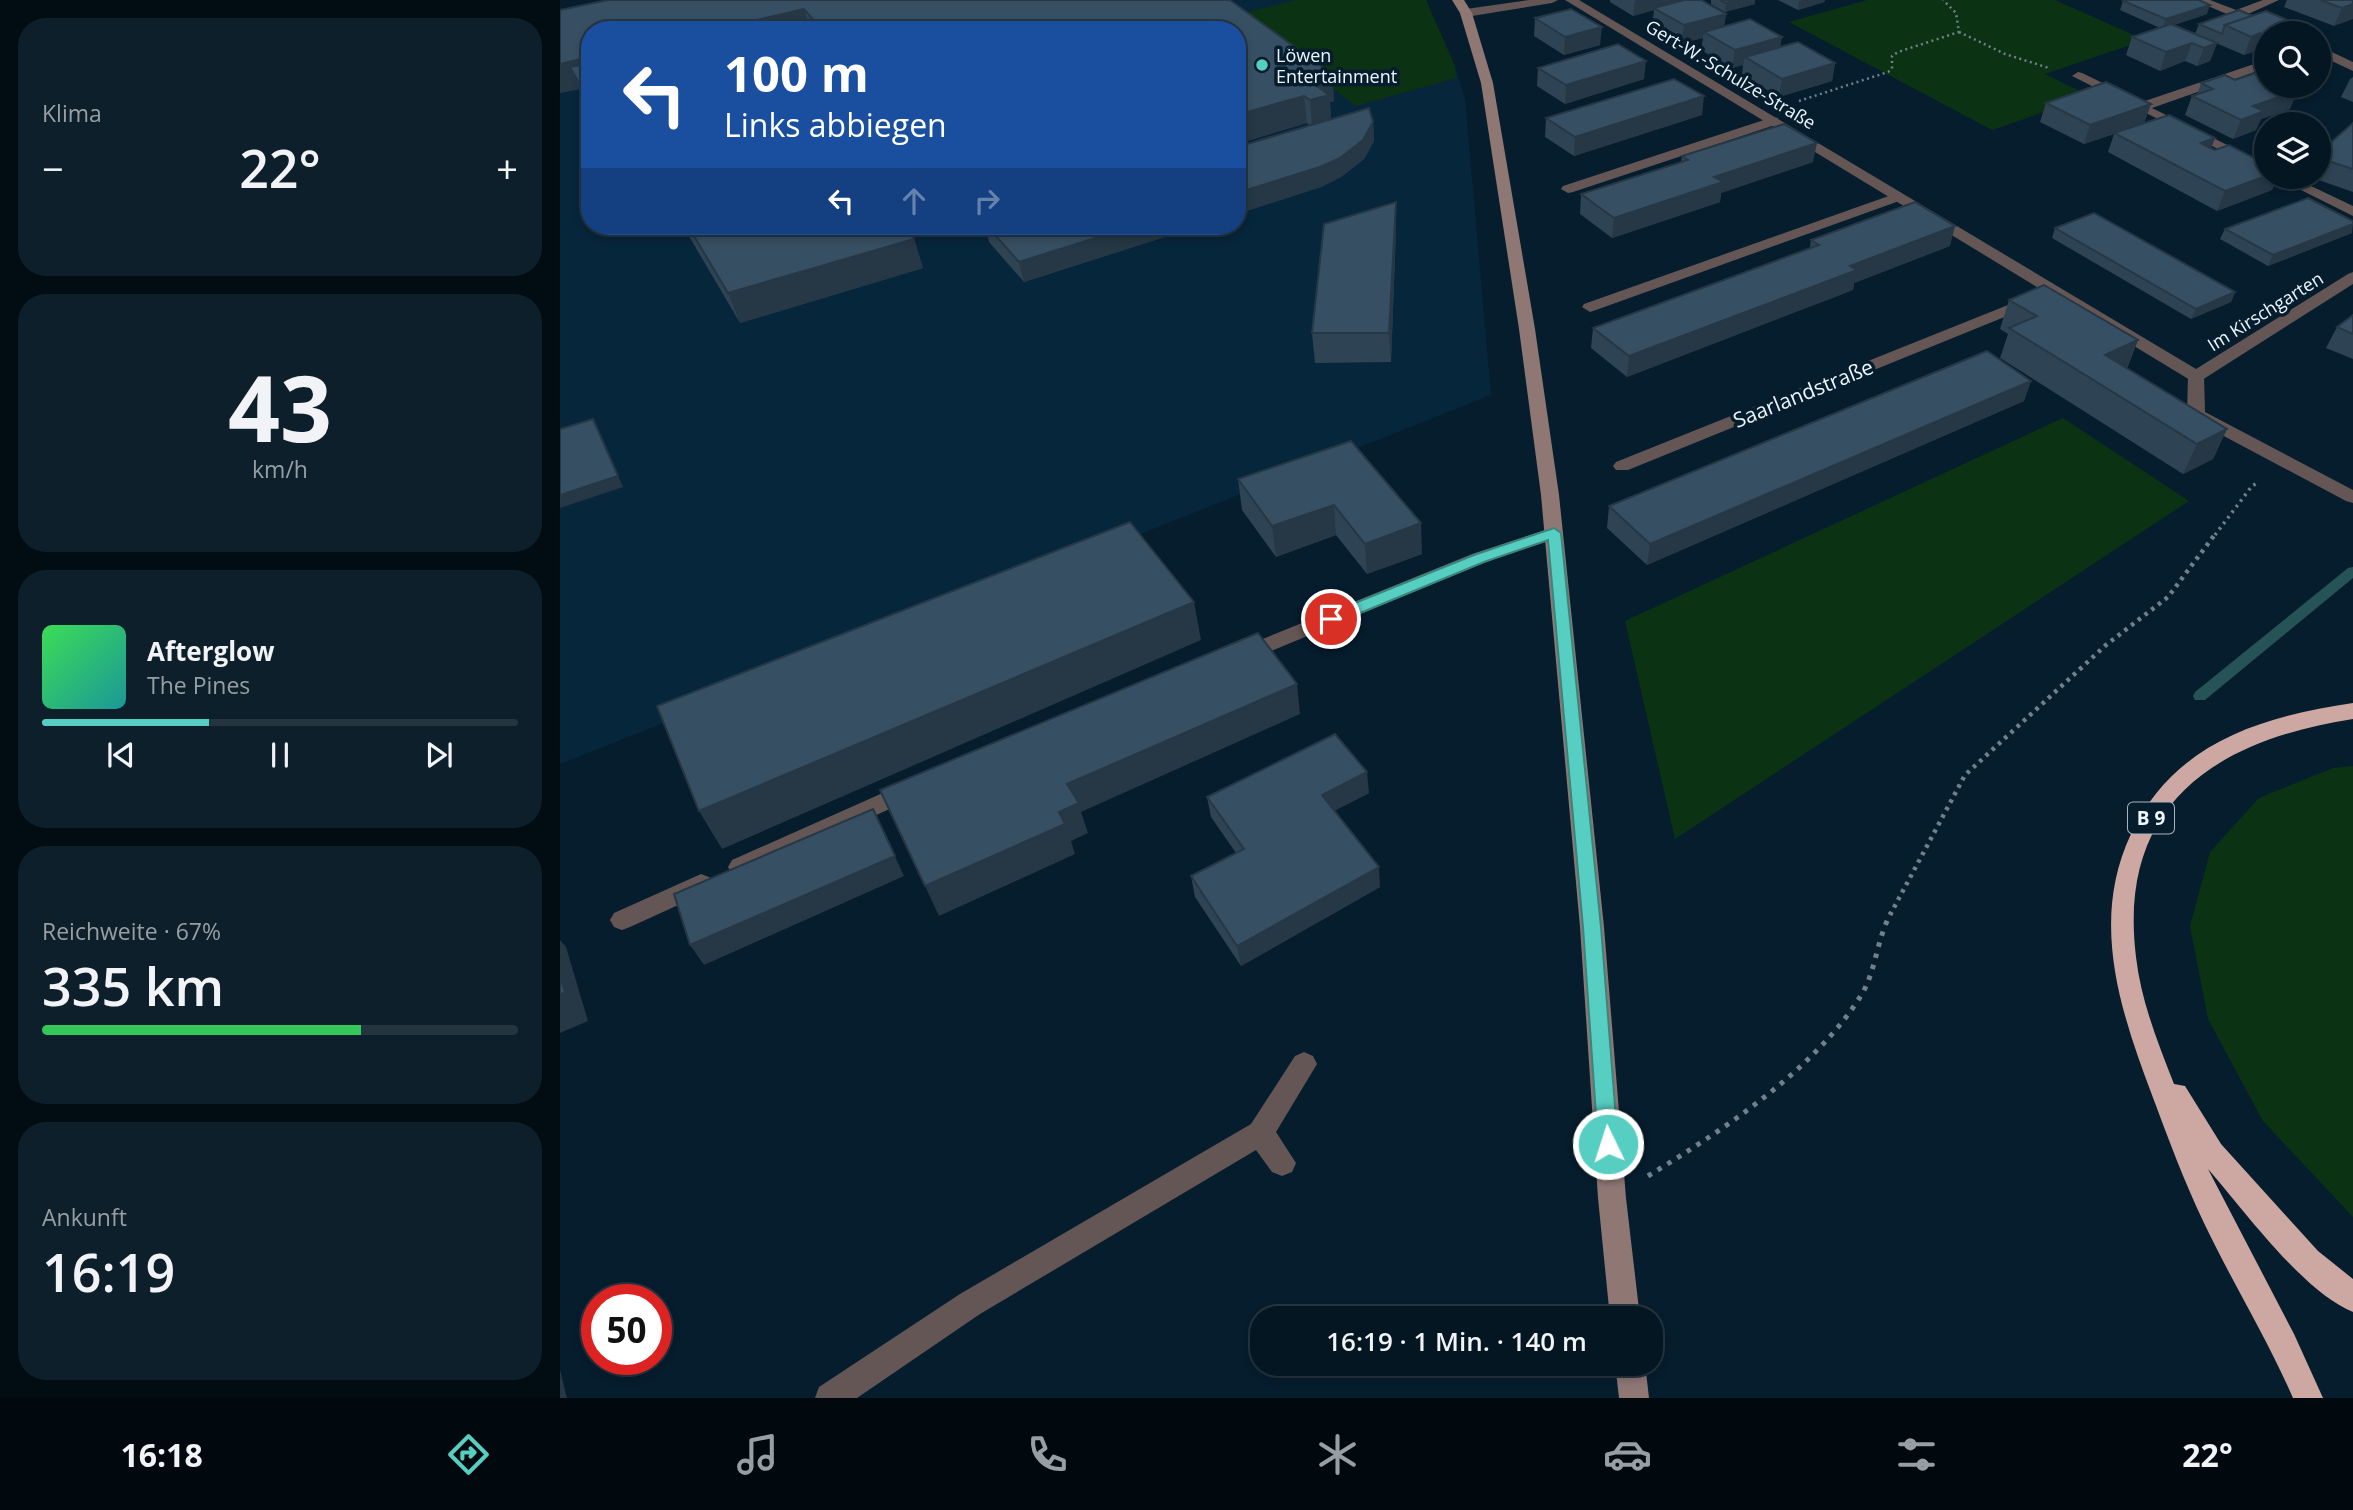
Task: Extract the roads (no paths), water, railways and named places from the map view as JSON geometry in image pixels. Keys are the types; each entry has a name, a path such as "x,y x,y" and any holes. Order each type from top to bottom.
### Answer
{"highway":[{"name":"B 9","path":"2308,1398 2201,1186 2146,1046 2130,998 2122,953 2121,911 2127,873 2139,838 2156,808 2179,782 2205,759 2237,741 2285,723 2353,711"},
{"name":"B 9","path":"2146,1046 2211,1153 2308,1261 2353,1297"}],"main road":[{"path":"1462,7 1487,83 1527,329 1554,533 1592,927 1612,1198 1624,1306"},
{"path":"1631,1376 1634,1398"}],"street":[{"path":"1462,7 1552,0"},
{"name":"Gert-W.-Schulze-Straße","path":"1571,0 2196,376"},
{"path":"2200,0 2254,22"},
{"path":"2236,14 2273,0"},
{"path":"2331,56 2353,67"},
{"path":"2141,107 2254,68"},
{"path":"2078,76 2254,163"},
{"path":"1568,189 1773,121"},
{"path":"2306,189 2353,212"},
{"path":"1590,307 1897,197"},
{"name":"Im Kirschgarten","path":"2196,376 2353,278"},
{"name":"Saarlandstraße","path":"1622,466 2055,291"},
{"path":"2196,376 2196,414 2352,497"},
{"path":"1226,661 1479,558 1554,533"},
{"path":"622,920 934,779"},
{"path":"830,1398 970,1304 1260,1133 1304,1064"},
{"path":"1260,1133 1282,1163"}],"waterway":[{"path":"2200,696 2353,571"}],"place":[{"name":"Löwen Entertainment","path":"1262,65"}]}
